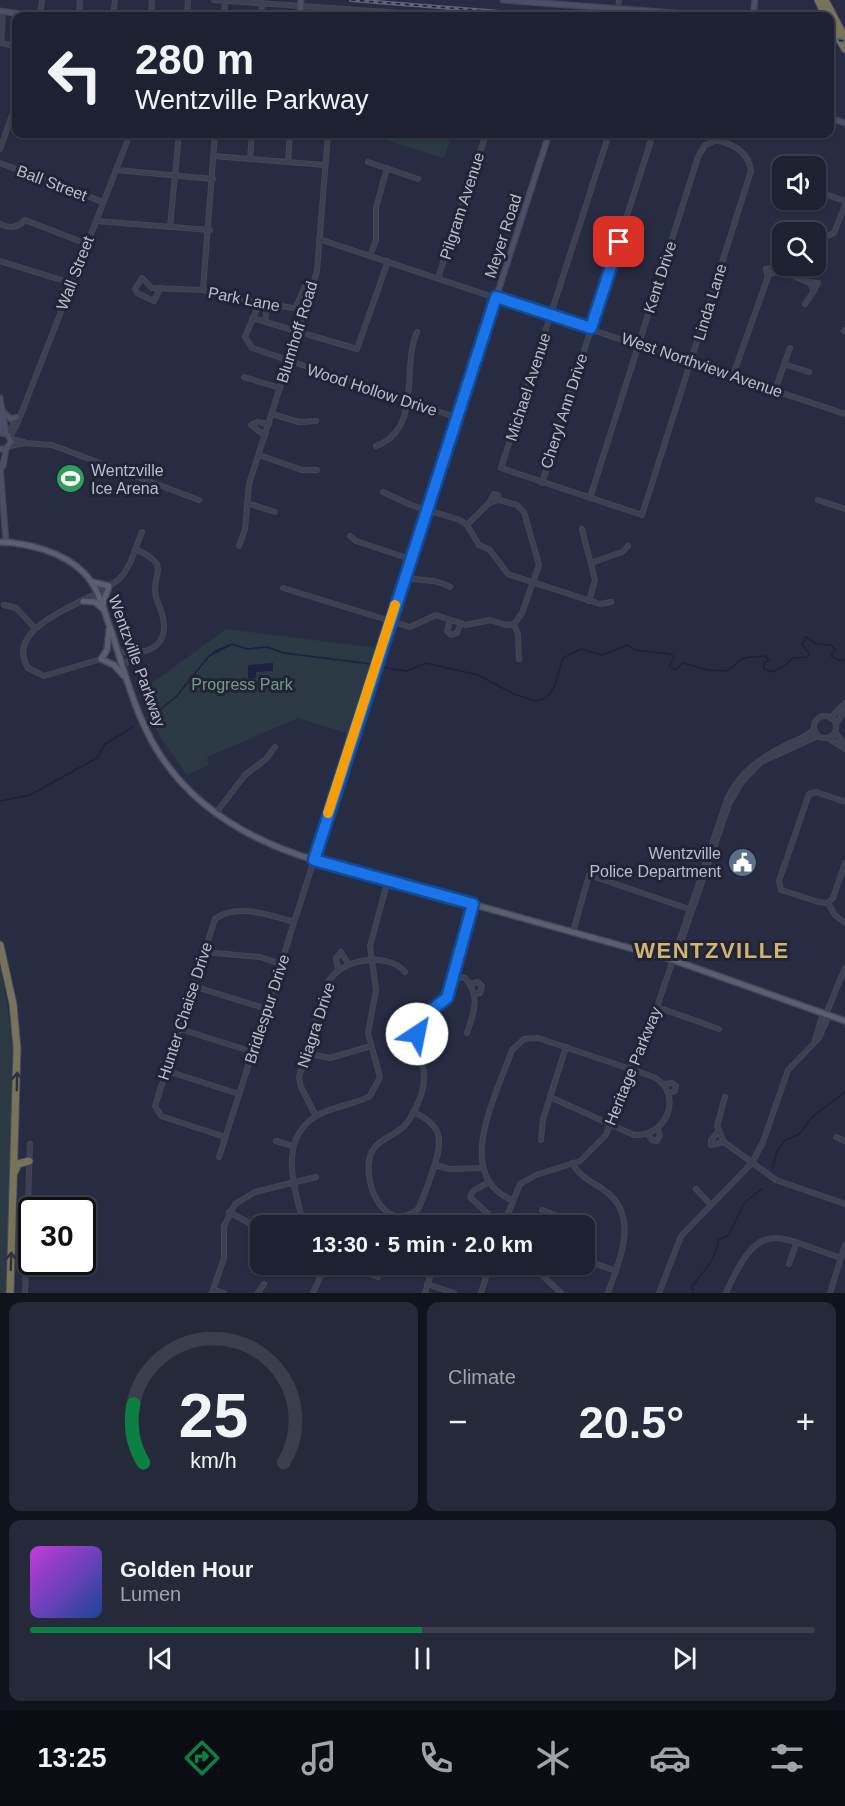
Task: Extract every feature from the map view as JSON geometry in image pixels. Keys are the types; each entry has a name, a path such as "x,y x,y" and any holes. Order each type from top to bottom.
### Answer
{"highway":[{"path":"834,17 845,38"},
{"path":"834,31 845,49"},
{"path":"0,945 16,1031 10,1293"},
{"path":"15,1147 20,1157 29,1161"},
{"path":"14,1173 18,1164 29,1161"}],"main road":[{"name":"Wentzville Parkway","path":"3,542 59,556 83,572 92,582 157,750 190,790 216,813 261,842 314,860 673,960 845,1021"},
{"path":"83,601 95,602 103,607 109,586 92,582"},
{"path":"110,627 107,650 102,659 114,665 128,680"}],"street":[{"path":"214,0 356,12"},
{"path":"300,12 301,0"},
{"path":"503,0 637,12"},
{"path":"594,8 597,0"},
{"path":"618,11 619,0"},
{"path":"261,12 262,3"},
{"path":"0,43 2,11"},
{"path":"0,149 12,115"},
{"name":"Wall Street","path":"5,435 19,415 128,138"},
{"path":"170,227 179,138"},
{"path":"203,290 210,230 215,138"},
{"path":"250,159 252,138"},
{"path":"288,162 290,138"},
{"name":"Blumhoff Road","path":"239,546 245,529 249,484 317,271 328,138"},
{"name":"Pilgram Avenue","path":"438,278 485,138"},
{"name":"Meyer Road","path":"314,860 455,417 548,138"},
{"name":"Michael Avenue","path":"542,483 501,468 608,138"},
{"name":"Cheryl Ann Drive","path":"542,483 652,138"},
{"name":"Kent Drive","path":"590,498 698,157 705,145 717,140"},
{"name":"Linda Lane","path":"590,498 642,515 751,171 750,160 726,142 717,140"},
{"path":"214,156 326,165"},
{"path":"368,162 418,179"},
{"name":"Ball Street","path":"0,163 103,202"},
{"path":"370,256 376,240 376,208 387,168"},
{"path":"116,170 213,179"},
{"path":"826,195 845,203 834,233 826,237"},
{"path":"0,224 8,227 20,226 25,220 87,244"},
{"path":"96,221 210,230"},
{"name":"West Northview Avenue","path":"319,239 845,414"},
{"path":"0,261 71,283"},
{"path":"260,302 252,318 357,349 387,261"},
{"path":"733,375 768,277 774,271 781,271 810,282 813,290 805,304"},
{"name":"Park Lane","path":"160,288 154,301 137,293 135,289 142,278 149,286 203,290 222,296 296,307 306,284 313,284"},
{"path":"265,321 267,304"},
{"name":"Wood Hollow Drive","path":"252,318 245,338 248,346 289,363 455,417"},
{"path":"376,446 393,438 407,402 411,387 410,352 417,332"},
{"path":"775,390 789,348"},
{"path":"784,364 809,372"},
{"path":"244,377 280,388"},
{"path":"0,398 8,447 3,457 3,542"},
{"path":"3,410 11,419 19,415"},
{"path":"272,414 299,423 316,421"},
{"name":"Blumhoff Road","path":"265,436 251,426 258,422 269,424"},
{"path":"5,435 25,442 75,452 199,500"},
{"path":"0,449 25,442"},
{"path":"259,455 302,470 316,470"},
{"path":"0,464 3,496"},
{"path":"542,483 590,498"},
{"path":"383,492 467,525 473,539 478,545 490,550 502,570 533,583 589,601 600,604 611,602"},
{"path":"283,588 410,627 436,615 461,623 475,624 490,620 506,625 514,624 522,613 533,583 538,559 524,512 517,505 499,500 489,503 467,525"},
{"path":"818,500 845,509"},
{"path":"247,503 275,512"},
{"path":"582,529 595,580 589,601"},
{"path":"102,659 44,676 34,673 25,663 24,642 34,627 109,586 124,573 142,532"},
{"path":"350,536 356,541 410,559"},
{"path":"591,563 622,552 628,546"},
{"path":"123,667 133,655 158,644 164,626 155,591 159,578 157,566 150,556 135,549"},
{"path":"404,577 422,581 439,580 450,587"},
{"path":"4,605 16,608 34,627"},
{"path":"450,620 447,631 451,635 457,633 461,623"},
{"path":"514,624 518,634 519,659"},
{"path":"118,651 133,655"},
{"path":"691,910 725,804 738,779 759,759 807,735 814,729 819,718 830,718 845,703"},
{"path":"845,710 836,724 835,731 837,738 845,747"},
{"path":"830,718 836,724"},
{"path":"814,729 818,736"},
{"path":"828,738 835,731"},
{"path":"691,910 729,804 741,783 761,762 818,736 828,738 845,747"},
{"path":"216,813 245,775 266,759 275,747"},
{"path":"828,903 781,890 779,881 809,794 816,792 845,802"},
{"name":"Bridlespur Drive","path":"219,1157 314,860"},
{"path":"828,903 833,898 845,863"},
{"path":"573,932 589,875 691,910"},
{"path":"301,1215 290,1161 293,1146 303,1128 316,1116 370,1096 380,1077 379,1065 371,1047 368,1020 376,990 370,946 388,880"},
{"path":"828,903 835,915 845,922"},
{"path":"413,1112 430,1121 439,1136 440,1144 422,1200 411,1214 392,1216 379,1206 369,1172 372,1152 380,1141 403,1128 413,1112 425,1079 418,1027 424,1016 447,998 473,904"},
{"name":"Heritage Parkway","path":"507,1215 520,1184 528,1178 580,1161 597,1146 612,1124 691,910"},
{"name":"Hunter Chaise Drive","path":"225,1137 158,1113 155,1106 204,952 215,919 225,911 265,913 294,922"},
{"path":"204,952 260,957 281,963"},
{"name":"Niagra Drive","path":"338,969 336,958 341,952 349,965"},
{"path":"371,960 398,964 405,972"},
{"name":"Niagra Drive","path":"316,1116 301,1088 299,1077 328,982 338,969 371,960"},
{"path":"659,1293 681,1236 752,1163 763,1143 788,1070 822,1033 826,1014 845,968"},
{"path":"454,976 465,978 475,994 476,1007 467,1033"},
{"path":"470,984 478,982 482,986 480,993 475,994"},
{"path":"194,986 267,1009"},
{"path":"657,1007 719,1029"},
{"path":"180,1029 253,1052"},
{"path":"512,1200 501,1195 489,1182 482,1168 480,1155 482,1138 512,1050 521,1040 530,1038 566,1047 654,1077 664,1084 669,1093 670,1104 658,1129 648,1135 634,1135 550,1097"},
{"path":"305,1053 330,1059 371,1047"},
{"path":"541,1140 543,1119 566,1047"},
{"path":"167,1071 239,1094"},
{"path":"664,1084 672,1083 676,1086 675,1091 669,1093"},
{"path":"726,1097 718,1120 718,1132 724,1142 781,1183 845,1204"},
{"path":"648,1135 657,1141 660,1135 658,1129"},
{"path":"718,1132 711,1140 711,1145 724,1142"},
{"path":"836,1137 845,1141"},
{"path":"276,1141 293,1146"},
{"path":"25,1293 30,1144"},
{"path":"573,1163 581,1176 614,1198 624,1218 625,1239 608,1293"},
{"path":"435,1165 449,1169 482,1168"},
{"path":"224,1293 213,1291 224,1258 224,1226 229,1212 242,1197 316,1177"},
{"path":"489,1182 470,1193 470,1197 489,1215"},
{"path":"696,1189 710,1204"},
{"path":"542,1210 555,1215"},
{"path":"229,1212 250,1223"},
{"path":"726,1293 757,1243 770,1237 841,1258"},
{"path":"789,1264 796,1244"},
{"path":"830,1293 845,1245"},
{"path":"595,1263 616,1271"},
{"path":"313,1293 321,1275"},
{"path":"371,1275 378,1277"},
{"path":"425,1293 431,1275"},
{"path":"481,1293 487,1275"},
{"path":"542,1275 561,1293"},
{"path":"258,1293 264,1284"},
{"path":"428,1284 454,1293"}],"green space":[{"path":"378,138 451,138 444,158"},
{"name":"Progress Park","path":"226,629 378,648 349,734 298,718 207,757 209,765 187,775 160,737 140,692"},
{"path":"0,963 13,1042 8,1293 0,1293"}],"water":[{"path":"273,663 273,671 256,672 256,678 248,678 248,665"}],"waterway":[{"path":"380,667 407,671 426,663 478,675 514,694 535,701 546,698 554,688 563,658 581,649 602,655 628,645 634,650 671,654 674,657 669,666 675,670 683,663 708,670 727,671 743,658 764,656 769,659 764,664 764,669 772,672 786,665 792,658 808,657 809,653 802,645 806,637 817,644 831,645 835,649 831,656 840,661 845,659"},
{"path":"153,715 176,697 209,656 232,644 247,649 267,647 284,653 371,664"},
{"path":"213,652 230,645"},
{"path":"0,801 30,795 97,758 105,744 133,727"},
{"path":"772,1170 777,1151 784,1141 799,1134 813,1116 845,1092"},
{"path":"693,1293 692,1286 712,1259 718,1240 729,1235 744,1203 762,1189"}],"railway":[{"path":"351,0 501,12"},
{"path":"834,40 845,41"}],"slow traffic":[{"path":"328,813 395,605"}],"place":[{"name":"Wentzville Ice Arena","path":"70,479"},
{"name":"Wentzville Police Department","path":"742,862"}],"district":[{"name":"WENTZVILLE","path":"712,950"}],"route":[{"path":"417,1034 420,1021 424,1016 441,1005 447,998 473,904 314,860 455,417 496,297 591,328 619,242"}]}
